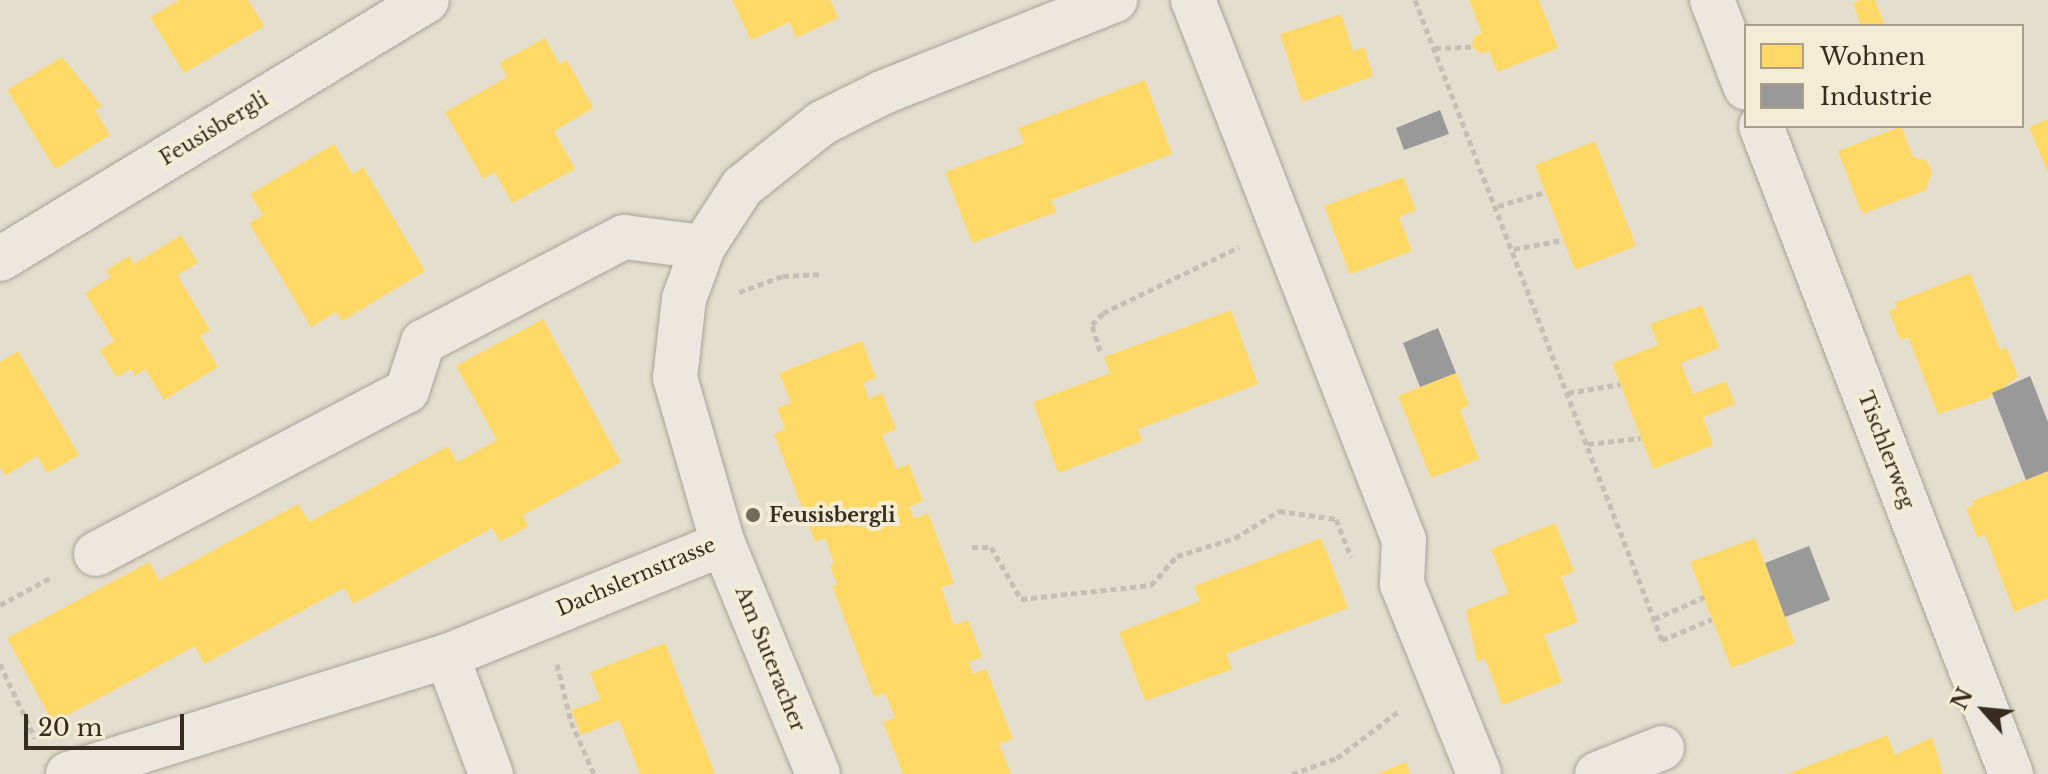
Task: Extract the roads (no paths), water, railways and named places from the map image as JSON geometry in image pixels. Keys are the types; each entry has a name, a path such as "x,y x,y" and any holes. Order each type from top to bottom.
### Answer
{"street":[{"name":"Feusisbergli","path":"0,259 427,0"},
{"name":"Dachslernstrasse","path":"68,774 440,658 723,544 675,378 684,299 703,247 742,187 822,123 884,92 1115,0"},
{"path":"1193,0 1404,540 1402,584 1479,774"},
{"path":"1712,0 1744,83"},
{"name":"Tischlerweg","path":"1762,128 2011,774"},
{"path":"96,554 407,391 423,342 624,237 703,247"},
{"name":"Am Suteracher","path":"723,544 818,774"},
{"path":"440,658 491,774"},
{"path":"1597,774 1662,748"}],"place":[{"name":"Feusisbergli","path":"753,515"}]}
